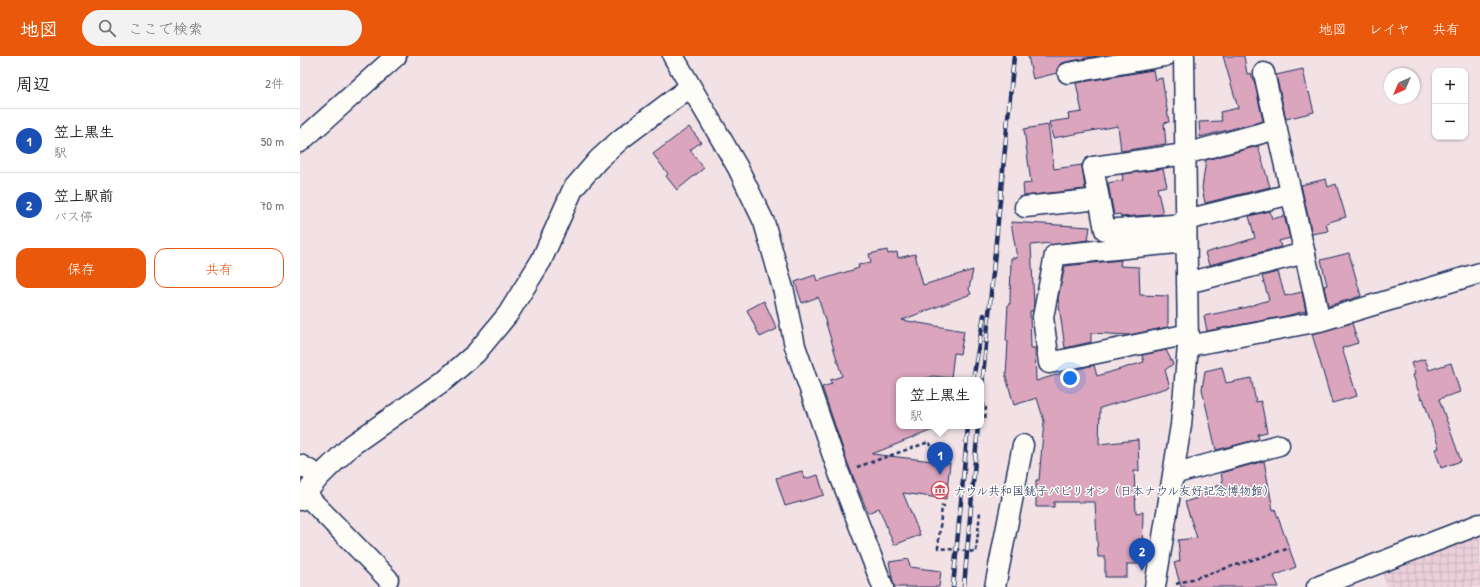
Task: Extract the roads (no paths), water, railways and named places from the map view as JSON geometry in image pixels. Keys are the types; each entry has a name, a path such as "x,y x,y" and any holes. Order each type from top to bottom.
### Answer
{"street":[{"path":"300,142 396,56"},
{"path":"673,56 738,168 764,222 784,292 795,346 839,473 883,587"},
{"path":"1068,73 1165,56"},
{"path":"1155,587 1181,425 1188,340 1184,56"},
{"path":"1264,73 1320,321"},
{"path":"388,579 302,497 320,476 352,446 446,379 476,353 508,314 541,261 573,189 598,160 622,139 690,87"},
{"path":"1186,229 1105,230 1093,167 1185,154 1277,129"},
{"path":"1291,194 1186,229 1055,255 1043,317 1050,363 1188,340 1320,321 1480,273"},
{"path":"1025,207 1099,199"},
{"path":"1187,283 1305,253"},
{"path":"995,587 1023,445"},
{"path":"1172,474 1279,445"},
{"path":"300,464 320,476"},
{"path":"1317,587 1480,524"}],"railway":[{"path":"983,377 1014,56"},
{"path":"974,377 984,315"},
{"path":"953,587 968,429"},
{"path":"964,587 978,429"}],"place":[{"name":"笠上黒生","path":"940,475"},
{"name":"ナウル共和国銚子パビリオン（日本ナウル友好記念博物館）","path":"940,490"},
{"name":"笠上駅前","path":"1142,571"}]}
